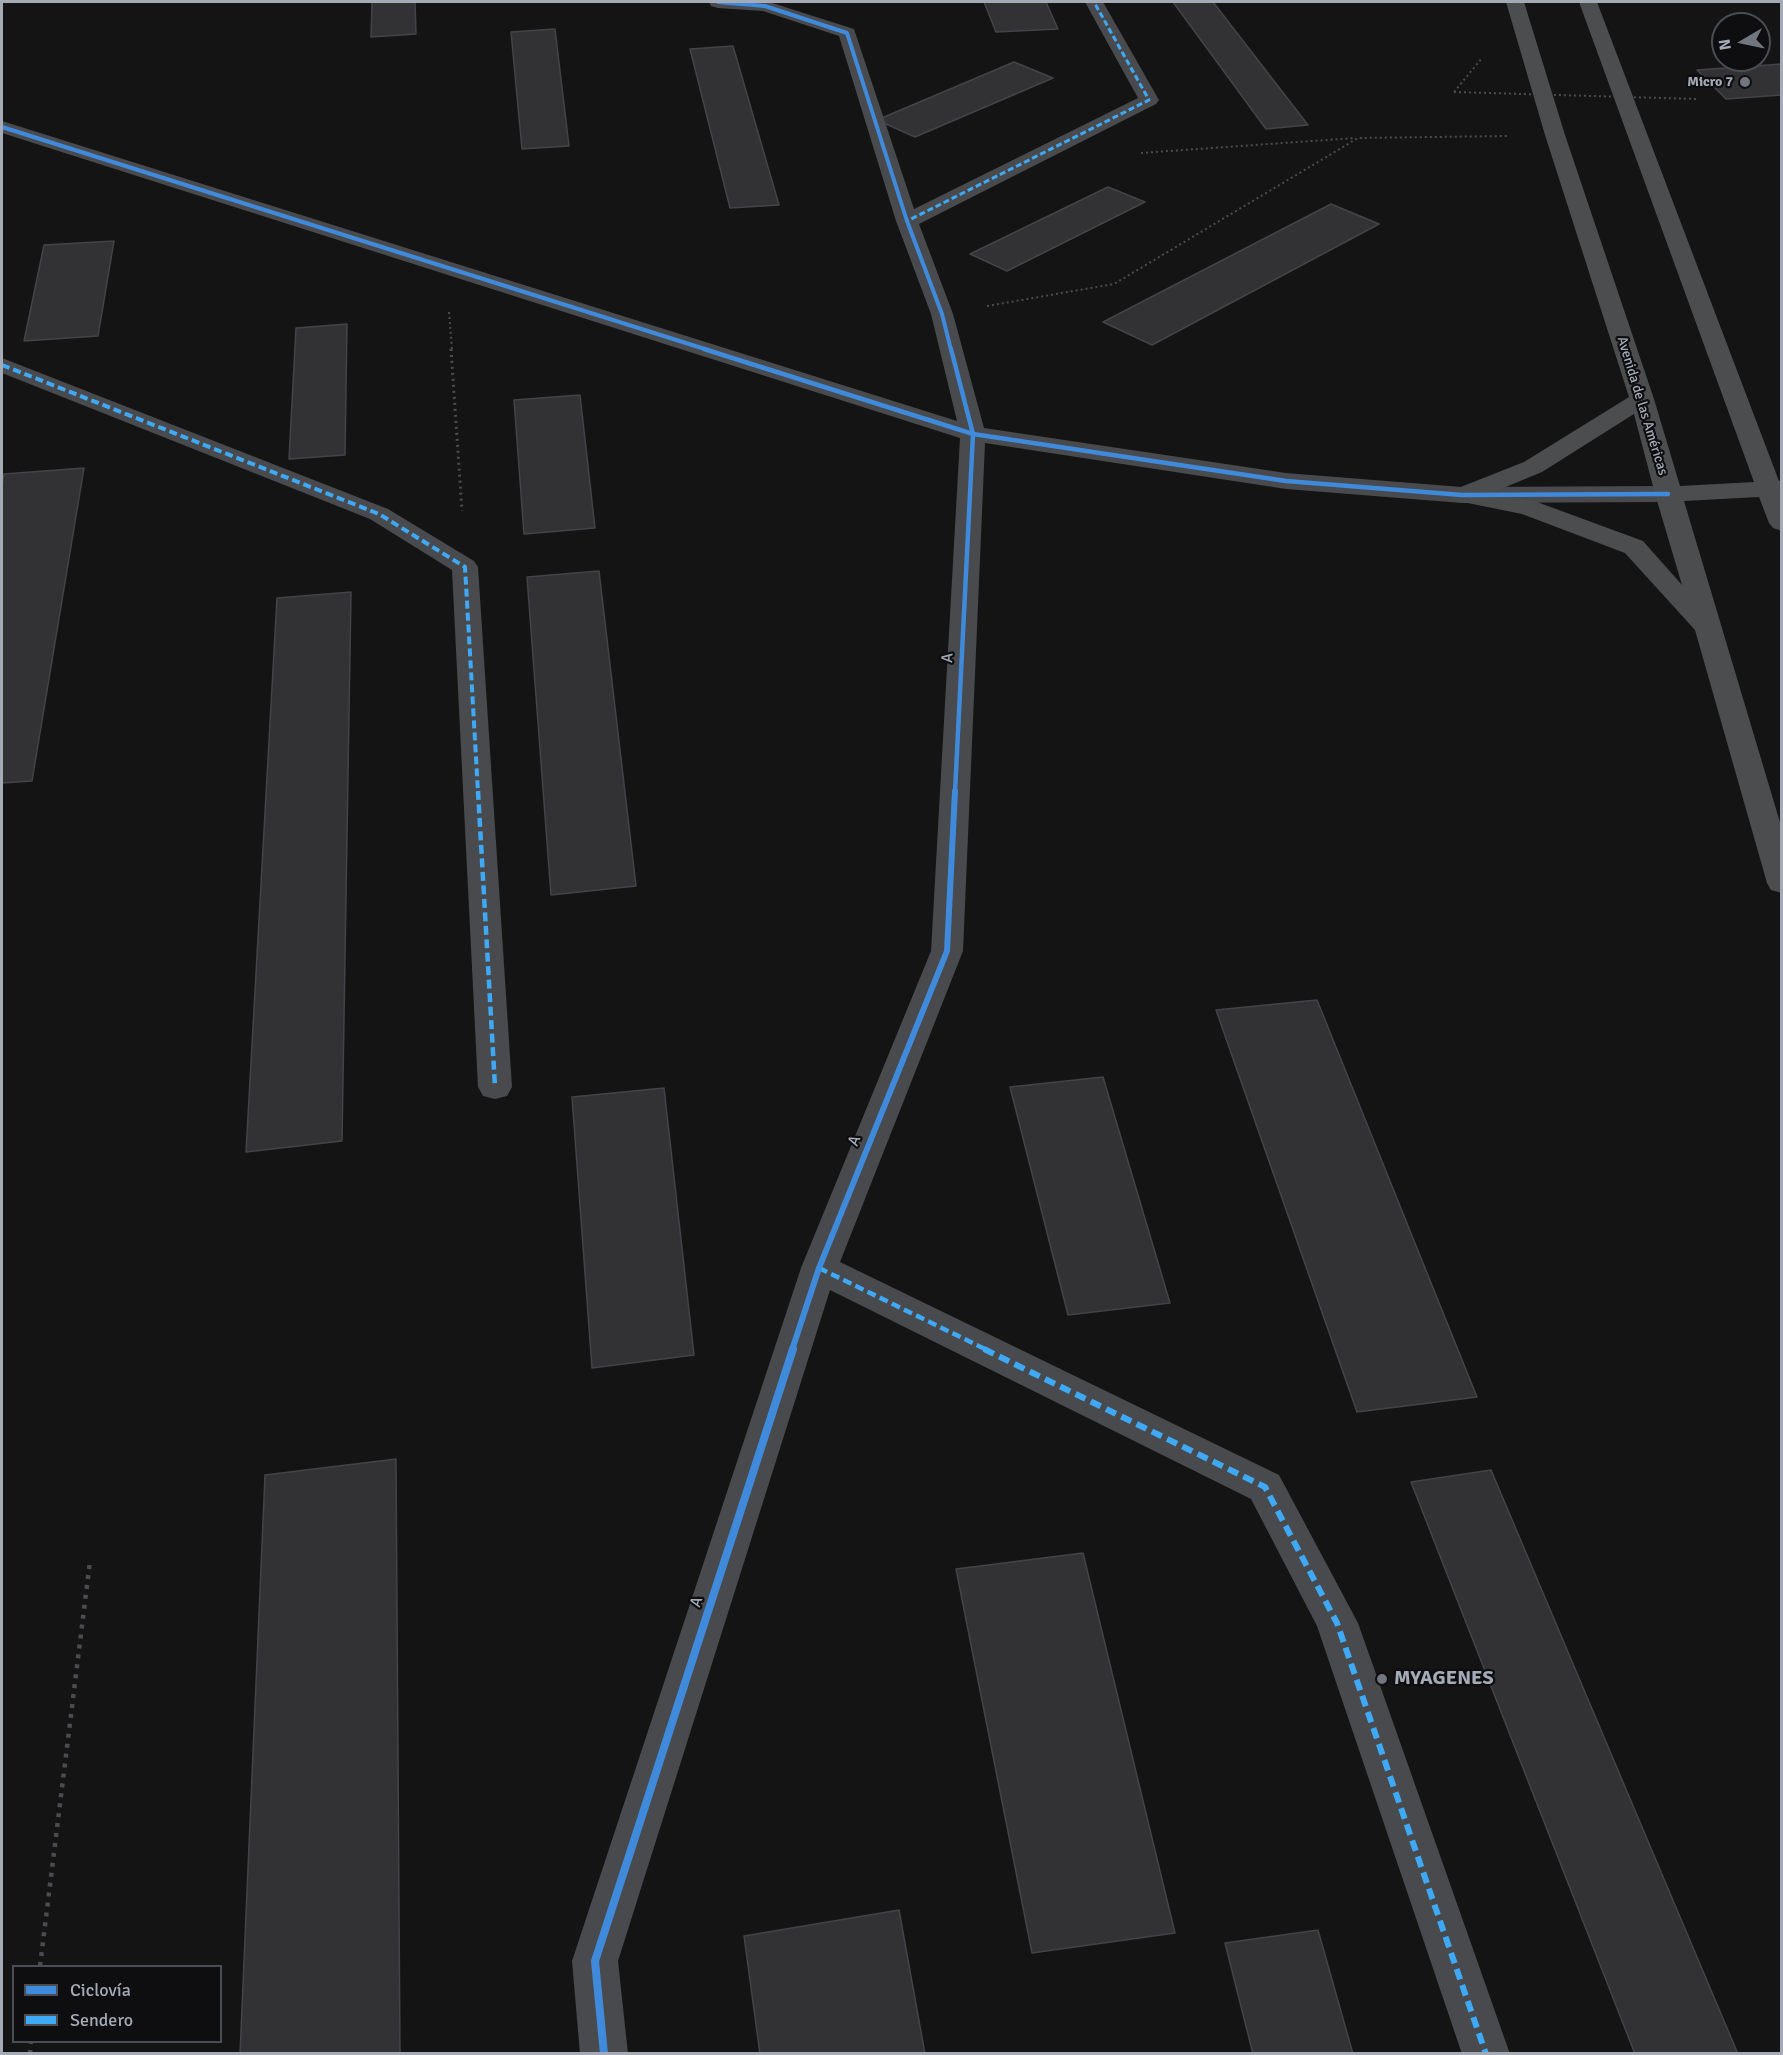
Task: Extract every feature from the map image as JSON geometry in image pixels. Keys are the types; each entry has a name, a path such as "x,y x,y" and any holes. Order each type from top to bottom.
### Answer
{"main road":[{"name":"Avenida de las Américas","path":"1515,2 1555,135 1642,399 1782,883"},
{"path":"1588,2 1776,489 1782,523"},
{"path":"1462,495 1533,467 1642,399"},
{"path":"1668,494 1776,489"},
{"path":"1462,495 1528,507 1634,548 1710,631"}],"street":[{"name":"A","path":"604,2054 595,1961 819,1268 947,951 973,434 942,314 908,220 847,33 765,6 718,2"},
{"path":"908,220 1149,100 1094,2"},
{"path":"2,127 973,434 1286,481 1462,495 1668,494"},
{"path":"2,366 379,514 465,567 495,1087"},
{"path":"819,1268 1265,1486 1337,1623 1486,2054"}],"path":[{"path":"1482,58 1454,92 1696,99"},
{"path":"1135,154 1358,138 1555,135"},
{"path":"942,314 1114,284 1358,138"},
{"path":"446,266 465,567"},
{"path":"40,1965 90,1561"}],"building":[{"path":"372,2 415,2 416,34 371,37"},
{"path":"984,2 1046,2 1058,29 996,32"},
{"path":"1173,2 1213,2 1308,125 1266,129"},
{"path":"555,29 569,146 522,149 511,32"},
{"path":"733,46 779,205 730,208 690,49"},
{"path":"1014,62 1053,78 915,137 877,120"},
{"name":"Micro 7","path":"1782,64 1782,95 1726,99 1697,70 1771,72 1771,65"},
{"path":"1108,187 1145,202 1007,271 970,254"},
{"path":"1331,204 1379,224 1152,345 1103,322"},
{"path":"114,241 98,336 24,341 44,245"},
{"path":"347,324 345,455 289,459 296,328"},
{"path":"580,395 595,528 524,534 514,400"},
{"path":"84,468 32,781 2,783 2,485 4,474"},
{"path":"599,571 636,886 551,895 527,577"},
{"path":"351,592 342,1141 246,1152 277,598"},
{"path":"1317,1000 1477,1397 1357,1412 1216,1010"},
{"path":"1103,1077 1170,1303 1068,1315 1010,1087"},
{"path":"664,1088 694,1355 592,1368 572,1097"},
{"path":"396,1459 400,2054 240,2054 265,1475"},
{"path":"1491,1470 1738,2054 1635,2054 1411,1482"},
{"path":"1083,1553 1175,1933 1032,1953 956,1569"},
{"path":"899,1910 925,2054 760,2054 744,1936"},
{"path":"1318,1930 1353,2054 1253,2054 1225,1943"}],"marked path":[{"path":"906,217 907,221 1149,100 1094,2"},
{"path":"2,365 379,514 465,567 495,1087"},
{"path":"819,1268 1265,1487 1337,1623 1486,2054"}],"cycle path":[{"path":"604,2054 595,1961 819,1268 947,951 973,434 942,314 907,221 847,33 765,6 718,2"},
{"path":"2,127 973,434 1286,481 1462,495 1668,494"}],"place":[{"name":"Micro 7","path":"1745,82"},
{"name":"MYAGENES","path":"1382,1679"}]}
